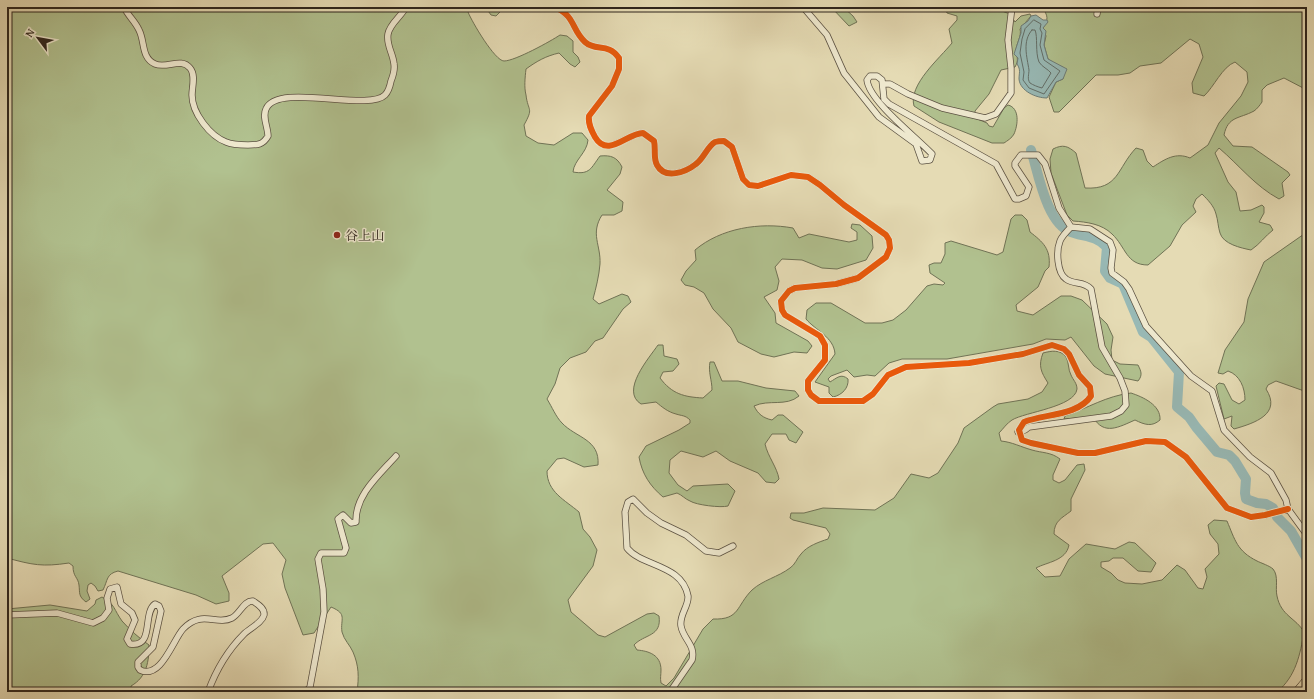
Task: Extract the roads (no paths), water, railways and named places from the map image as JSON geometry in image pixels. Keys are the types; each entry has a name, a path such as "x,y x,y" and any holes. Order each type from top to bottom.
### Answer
{"main road":[{"path":"1296,692 1307,679"}],"street":[{"path":"124,7 140,30 144,51 148,59 155,64 163,65 182,63 188,66 192,71 193,103 196,111 211,132 226,142 234,145 256,145 262,144 268,136 264,113 269,103 273,100 293,98 370,100 384,96 388,90 394,69 393,58 388,44 388,36 393,24 406,7"},
{"path":"556,7 569,16 584,41 589,45 610,49 620,58 619,69 612,86 589,116 590,127 598,141 608,146 614,146 633,134 643,133 654,141 656,146 654,157 657,166 666,173 672,174 687,170 696,164 714,143 724,141 732,147 742,179 748,184 758,186 791,175 808,177 886,235 890,244 890,251 886,257 870,270 849,282 795,288 789,291 782,301 782,310 785,315 820,336 825,345 825,360 808,380 808,390 811,395 819,401 856,403 863,401 873,394 888,375 906,367 969,363 1023,354 1052,345 1064,349 1069,354 1079,374 1090,387 1091,396 1083,404 1063,413 1024,422 1020,425 1018,432 1022,440 1078,453 1095,453 1146,440 1165,442 1186,457 1227,508 1250,516 1265,515 1288,509"},
{"path":"803,7 827,36 844,73 879,117 913,141 918,147 922,161 926,162 930,160 932,154 876,99 868,86 867,80 870,76 877,76 884,84 884,99 889,104 996,164 1016,199 1026,196 1029,187 1015,166 1015,163 1021,155 1038,155 1045,164 1059,208 1071,227"},
{"path":"884,84 890,84 908,94 942,108 985,118 996,114 1011,93 1011,68 1008,40 1012,7"},
{"path":"1097,14 1098,7"},
{"path":"1018,432 1025,430 1029,426 1111,416 1121,411 1126,405 1125,391 1120,378 1102,347 1092,302 1091,289 1084,284 1067,280 1062,276 1059,270 1059,243 1071,227"},
{"path":"1071,227 1090,229 1110,242 1114,250 1111,268 1112,273 1124,282 1146,326 1191,376 1212,391 1224,430 1250,457 1271,473 1286,500 1288,509 1307,536"},
{"path":"306,692 310,687 324,612 323,589 318,559 321,554 325,552 344,553 346,548 338,518 343,515 352,523 356,522 356,512 359,501 373,482 396,456"},
{"path":"670,692 692,660 693,654 681,626 681,619 688,599 687,594 681,582 673,574 627,548 625,512 628,502 633,499 660,523 686,535 706,551 719,553 733,546"},
{"path":"7,614 56,613 93,623 98,622 109,610 107,598 110,589 117,587 121,604 132,613 135,620 127,639 130,644 138,643 143,640 148,630 149,612 155,604 159,606 161,611 153,647 142,658 138,665 140,670 147,672 154,669 163,660 182,630 189,623 205,618 220,620 231,618 239,612 247,602 253,601 263,609 264,613 262,620 244,634 223,658 208,692"}],"water":[{"path":"1036,15 1043,20 1047,20 1048,22 1043,28 1046,31 1044,45 1048,59 1067,69 1063,79 1056,82 1047,98 1038,97 1029,93 1022,87 1019,79 1017,64 1018,58 1014,54 1021,33 1021,26 1028,21 1031,16"}],"waterway":[{"path":"1031,150 1044,196 1055,218 1062,227 1071,232 1099,240 1107,247 1105,271 1110,278 1123,284 1143,332 1151,337 1179,372 1177,407 1189,417 1217,452 1229,455 1235,461 1246,479 1246,499 1257,503 1266,504 1273,508 1277,517 1291,531 1307,559"}],"place":[{"name":"谷上山","path":"337,235"}]}
